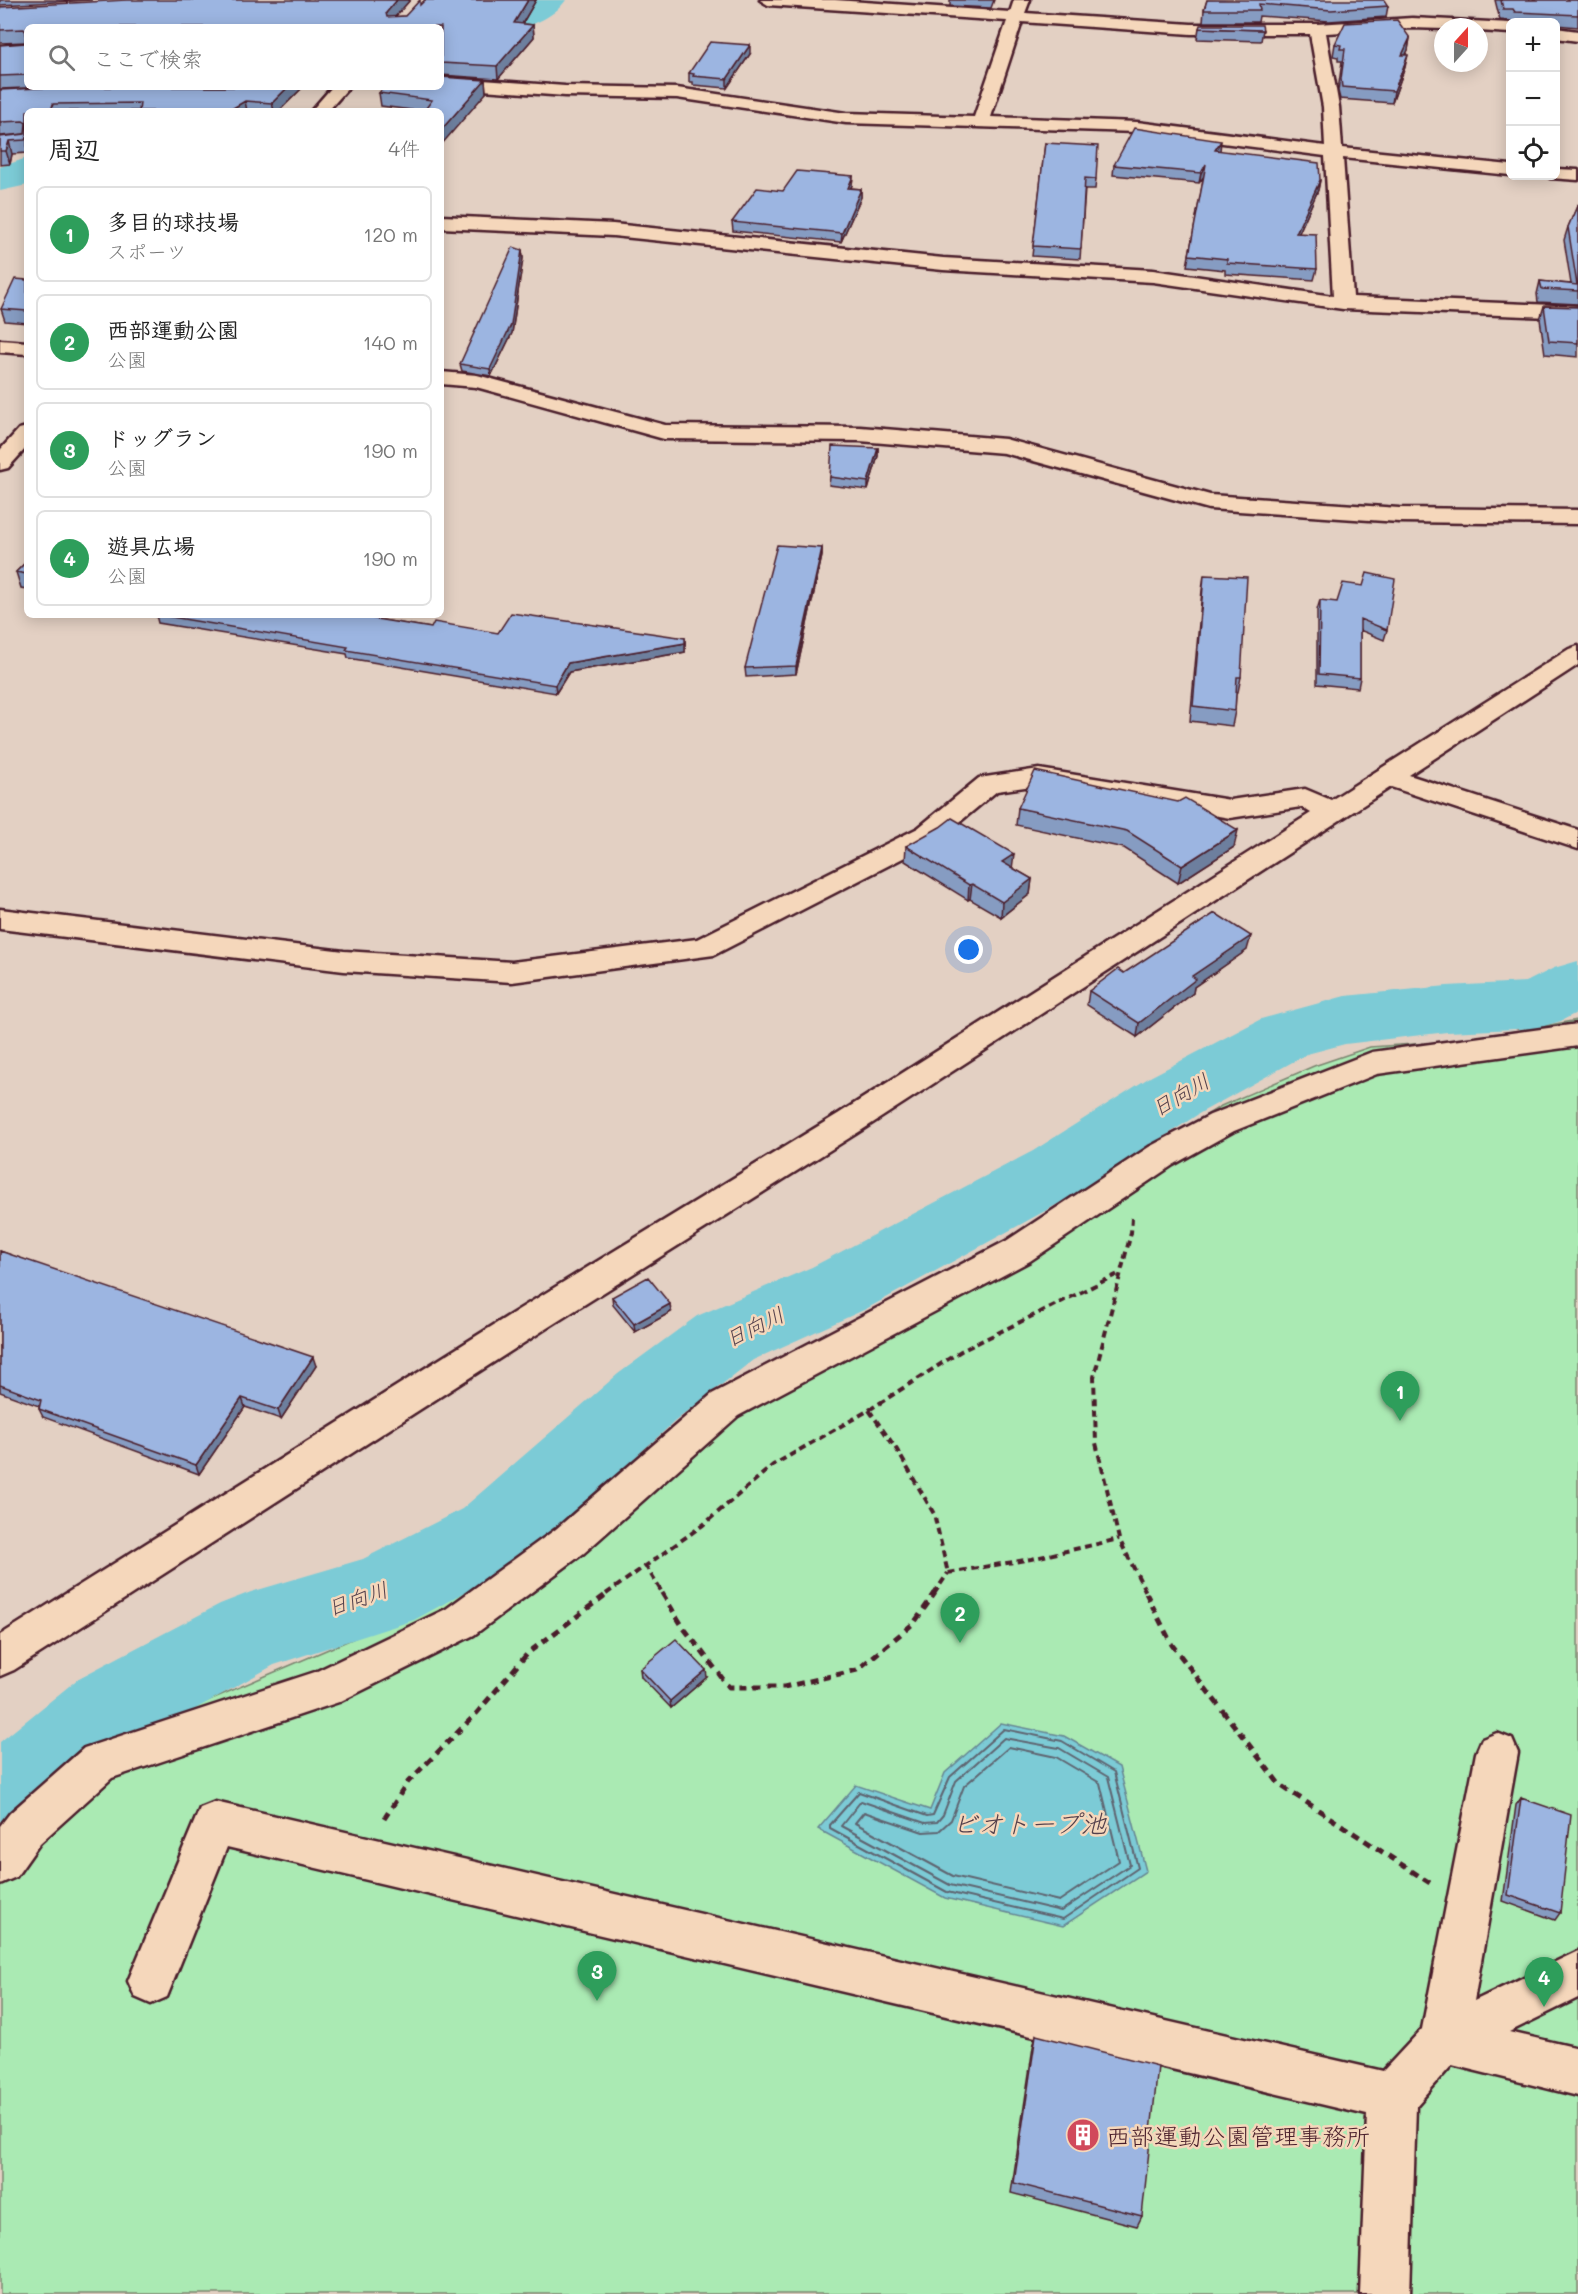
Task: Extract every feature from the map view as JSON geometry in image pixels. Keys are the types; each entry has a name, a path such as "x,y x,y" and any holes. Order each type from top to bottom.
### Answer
{"street":[{"path":"768,0 1019,8 1191,28 1317,29 1412,23 1506,28"},
{"path":"981,122 1019,8"},
{"path":"1317,29 1328,20 1325,10"},
{"path":"1317,29 1331,107 1343,303"},
{"path":"1560,34 1578,36"},
{"path":"444,82 565,92 677,93 846,117 1137,127 1334,152 1506,170"},
{"path":"322,108 338,90"},
{"path":"1560,174 1578,174"},
{"path":"444,222 614,230 943,264 1153,276 1343,303 1578,312"},
{"path":"0,346 24,348"},
{"path":"444,378 477,381 664,432 860,434 1005,446 1209,502 1399,515 1578,517"},
{"path":"0,463 24,437"},
{"path":"0,1657 534,1318 850,1122 1330,811 1389,777 1578,654"},
{"path":"0,919 344,961 512,972 703,948 928,834 989,784 1039,777 1230,809 1305,798 1330,811"},
{"path":"1389,777 1578,840"},
{"path":"0,1862 25,1828 99,1762 324,1688 460,1622 570,1541 725,1405 1018,1251 1161,1156 1222,1123 1372,1064 1578,1035"},
{"path":"1443,2040 1497,1753"},
{"path":"150,1981 215,1823 1392,2097"},
{"path":"1385,2294 1392,2097 1443,2040 1578,1974"},
{"path":"1443,2040 1578,2072"}],"path":[{"path":"1136,1173 1131,1233 1094,1377 1096,1443 1119,1539 1172,1645 1280,1785 1468,1908"},
{"path":"359,1856 408,1782 475,1715 528,1653 645,1565 703,1525 773,1466 869,1410 961,1350 1120,1273"},
{"path":"869,1410 897,1450 934,1514 948,1573"},
{"path":"645,1565 683,1628 729,1687 784,1687 857,1670 914,1623 948,1573 1031,1559 1119,1539"}],"green space":[{"path":"1578,1020 1578,2294 0,2294 0,1843 65,1773 134,1724 200,1704 483,1583 719,1394 957,1271 1221,1106 1314,1066 1370,1047 1458,1041"}],"water":[{"name":"ビオトープ池","path":"1001,1723 1064,1736 1119,1767 1146,1871 1063,1926 945,1898 818,1829 856,1785 930,1810 945,1773"}],"building":[{"path":"126,0 397,0 386,13 387,17 405,16 420,0 420,5 425,0 528,0 514,23 533,25 497,66 444,63 444,24 24,24 24,29 0,30 0,7"},
{"path":"1207,0 1384,0 1388,6 1331,10 1259,4 1260,10 1204,10"},
{"path":"1501,0 1578,0 1578,15 1515,12 1513,9 1503,9"},
{"path":"1397,20 1410,38 1402,55 1408,55 1394,91 1342,87 1345,49 1340,49 1341,45 1335,44 1345,23"},
{"path":"1200,25 1262,25 1263,30 1199,28"},
{"path":"710,42 750,45 727,79 693,76 694,74 689,73"},
{"path":"24,43 24,75 0,76 0,45"},
{"path":"444,77 485,80 444,127 444,108 426,108 432,100 379,93 382,90 444,90"},
{"path":"0,90 285,90 272,103 245,101 233,108 139,108 140,103 53,104 52,108 24,108 24,122 0,122"},
{"path":"1134,128 1221,141 1215,150 1319,163 1320,180 1296,233 1316,234 1317,269 1227,263 1227,259 1189,255 1206,164 1201,173 1114,165"},
{"path":"24,134 24,140 9,141 6,151 0,151 0,137"},
{"path":"1045,143 1098,146 1096,179 1085,178 1081,249 1033,246"},
{"path":"797,171 853,176 848,188 861,189 842,233 732,222 757,188 783,191"},
{"path":"1578,204 1578,291 1542,289 1540,281 1577,285 1568,227"},
{"path":"513,247 522,250 511,325 490,369 460,364"},
{"path":"15,279 24,280 24,311 1,309"},
{"path":"1544,306 1578,307 1578,343 1549,341"},
{"path":"832,446 878,448 868,482 830,477"},
{"path":"777,545 822,548 796,666 745,668"},
{"path":"24,564 24,573 16,572"},
{"path":"1367,573 1395,579 1387,630 1360,619 1360,678 1319,674 1320,600 1337,602 1343,583 1363,586"},
{"path":"1204,575 1247,577 1241,677 1237,677 1235,711 1193,706"},
{"path":"511,613 685,638 685,643 568,663 555,685 346,650 348,647 178,618 370,618 431,628 434,622 498,633"},
{"path":"1035,771 1178,802 1185,798 1238,830 1182,866 1127,831 1018,808"},
{"path":"952,818 1014,854 1002,862 1032,879 1002,902 972,884 969,885 906,846"},
{"path":"1215,913 1251,936 1192,976 1196,979 1139,1023 1089,991 1118,969 1124,973"},
{"path":"0,1251 313,1357 278,1410 242,1398 196,1465 39,1409 41,1400 0,1385"},
{"path":"648,1277 670,1304 634,1324 612,1297"},
{"path":"676,1639 706,1670 670,1701 640,1669"},
{"path":"1521,1798 1571,1815 1560,1913 1508,1895"},
{"name":"西部運動公園管理事務所","path":"1036,2035 1158,2066 1142,2216 1014,2183"}],"waterway":[{"path":"444,34 512,20 526,15 549,0"},
{"path":"0,179 17,176 24,172"},
{"name":"日向川","path":"0,1807 18,1786 111,1708 251,1632 383,1592 492,1535 646,1398 725,1338 839,1288 1059,1170 1175,1095 1285,1036 1345,1020 1447,1009 1537,1005 1578,984"}],"place":[{"name":"多目的球技場","path":"1400,1421"},
{"name":"西部運動公園","path":"960,1643"},
{"name":"ドッグラン","path":"597,2001"},
{"name":"遊具広場","path":"1544,2007"},
{"name":"西部運動公園管理事務所","path":"1083,2135"}]}
